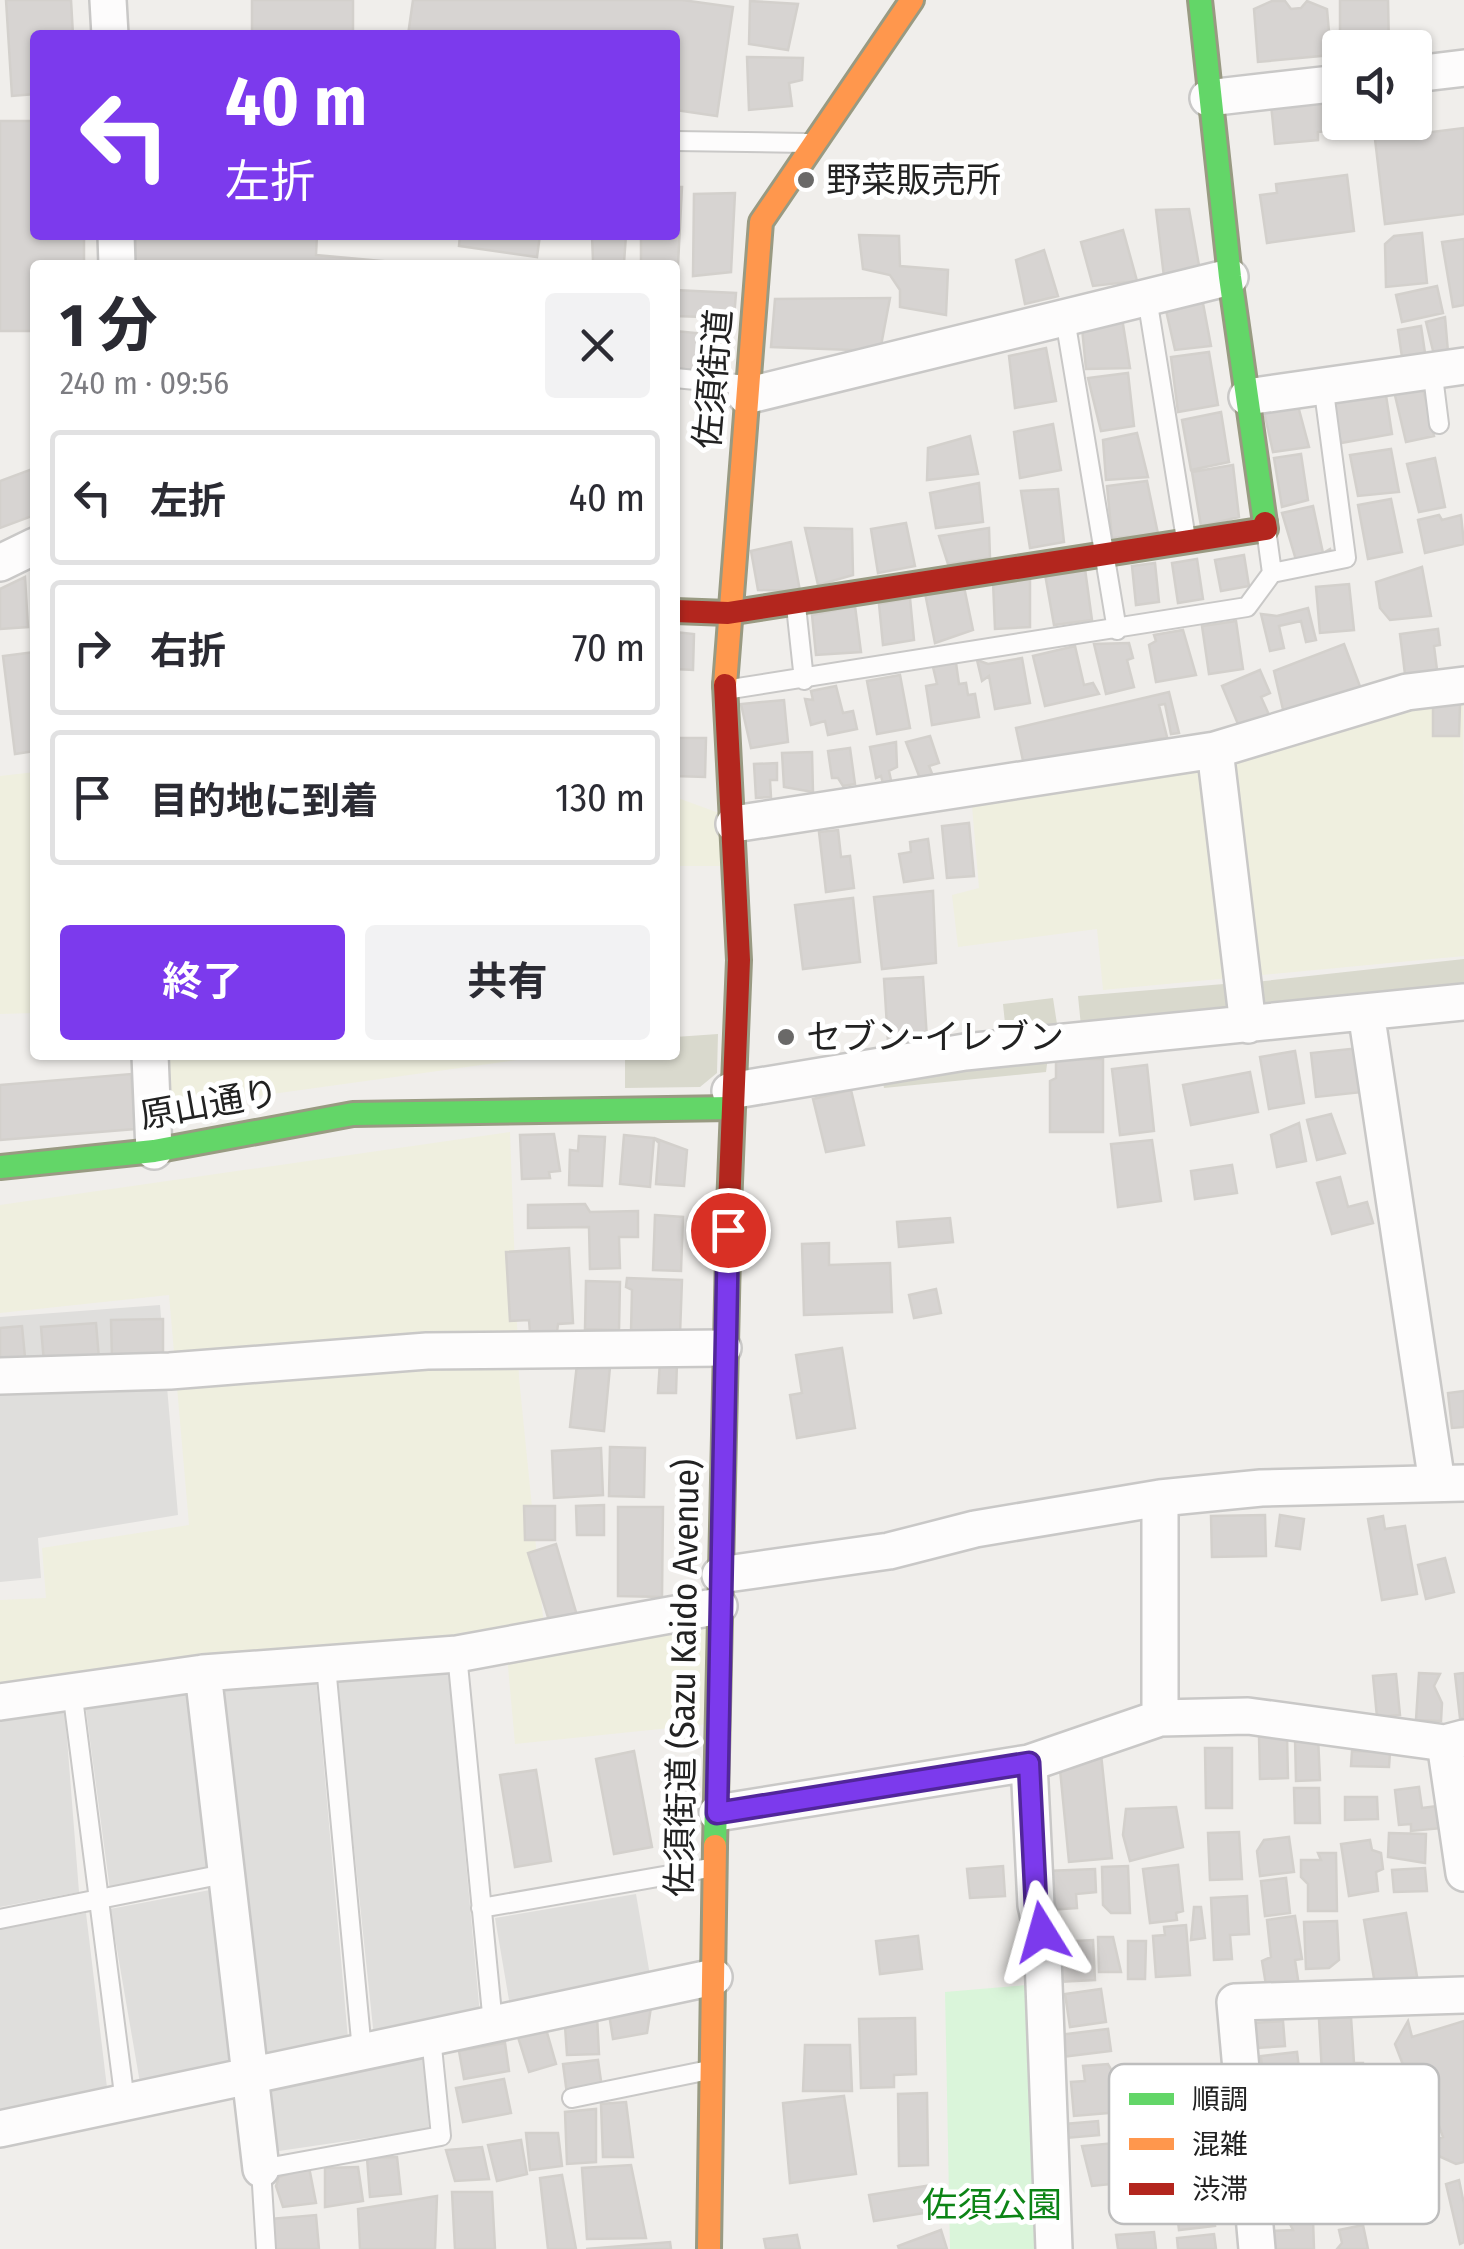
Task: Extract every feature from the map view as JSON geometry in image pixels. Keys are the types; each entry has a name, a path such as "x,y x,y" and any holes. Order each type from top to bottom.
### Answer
{"street":[{"path":"108,0 110,30"},
{"name":"佐須街道","path":"730,1100 738,960 725,690 761,222 912,0"},
{"path":"680,611 728,613 1266,529 1230,277 1200,0"},
{"path":"1432,72 1464,68"},
{"path":"1208,98 1322,84"},
{"path":"747,391 1065,320 1230,277"},
{"path":"1247,398 1448,367"},
{"path":"0,563 30,548"},
{"path":"734,824 1215,750 1407,692 1464,686"},
{"path":"1215,750 1248,1025"},
{"path":"730,1100 965,1052 1464,1002"},
{"path":"0,1702 203,1673 457,1654 975,1530 1160,1498 1261,1488 1450,1483 1366,1012"},
{"path":"150,1060 154,1151"},
{"name":"原山通り","path":"0,1167 154,1151 353,1114 730,1100"},
{"name":"佐須街道 (Sazu Kaido Avenue)","path":"709,2249 730,1100"},
{"path":"0,1376 170,1371 427,1351 723,1348"},
{"path":"1160,1498 1160,1718"},
{"path":"203,1673 261,2169"},
{"path":"717,1813 1029,1763 1160,1718 1248,1716 1455,1740 1464,1873"},
{"path":"1029,1763 1036,1905 1042,1932 1054,2249"},
{"path":"0,2129 714,1976"},
{"path":"1240,2064 1234,2002 1464,1995"},
{"path":"1255,2224 1257,2249"}],"lane":[{"path":"680,141 816,144"},
{"path":"1147,298 1186,542"},
{"path":"1065,320 1117,630"},
{"path":"1439,424 1448,367"},
{"path":"680,379 747,391"},
{"path":"725,690 1247,607 1272,573 1346,558 1323,384"},
{"path":"1266,529 1272,573"},
{"path":"796,602 804,680"},
{"path":"457,1654 493,2024"},
{"path":"326,1666 362,2052"},
{"path":"72,1690 124,2102"},
{"path":"481,1908 716,1867"},
{"path":"0,1919 229,1873"},
{"path":"266,2249 261,2169 442,2136 432,2037"},
{"path":"572,2098 714,2068"}],"shaded area":[{"path":"1464,959 1464,989 1259,1008 1255,982"},
{"path":"1224,984 1229,1007 1218,1021 1081,1026 1078,996"},
{"path":"1053,998 1057,1024 1046,1034 1006,1033 1003,1004"},
{"path":"718,1034 717,1073 700,1087 625,1088 625,1060 680,1060 680,1037"},
{"path":"1048,1057 1046,1072 884,1088 882,1077"},
{"path":"160,1305 178,1515 38,1538 41,1578 0,1582 0,1317"},
{"path":"448,1666 480,2015 374,2037 336,1677"},
{"path":"316,1677 349,2050 265,2063 214,1685"},
{"path":"190,1685 207,1869 110,1890 85,1703"},
{"path":"64,1700 79,1892 0,1907 0,1712"},
{"path":"210,1890 233,2071 140,2083 110,1909"},
{"path":"636,1894 651,1981 510,2006 495,1918"},
{"path":"86,1913 108,2096 0,2119 0,1929"},
{"path":"425,2053 429,2129 272,2152 268,2089"}],"green space":[{"path":"1463,704 1464,956 1103,990 1097,929 958,947 952,895 979,888 972,806 1169,769 1390,713"},
{"path":"30,773 30,1013 0,1014 0,776"},
{"path":"680,799 719,813 721,866 680,866"},
{"path":"160,1060 517,1060 164,1109"},
{"path":"510,1132 519,1378 545,1636 719,1606 718,1723 515,1744 506,1645 0,1702 0,1600 46,1598 42,1548 189,1525 169,1295 0,1313 0,1205"},
{"name":"佐須公園","path":"1027,1985 1036,2249 950,2249 945,1992"}],"building":[{"path":"6,0 71,0 73,30 30,30 30,94 12,96"},
{"path":"252,0 353,0 353,30 252,30"},
{"path":"413,0 682,0 733,7 717,116 680,111 680,30 409,30"},
{"path":"1340,0 1388,0 1389,30 1340,30"},
{"path":"750,1 798,4 788,50 749,44"},
{"path":"1272,1 1285,1 1291,9 1301,8 1307,1 1327,9 1329,30 1322,30 1322,56 1258,62 1254,9"},
{"path":"747,57 803,58 802,80 789,83 792,106 749,110"},
{"path":"1322,99 1322,132 1318,132 1318,140 1275,144 1271,104"},
{"path":"0,121 30,121 30,240 84,240 84,260 30,260 30,331 0,331"},
{"path":"1464,128 1464,214 1385,224 1375,140 1432,140 1432,132"},
{"path":"1347,175 1354,231 1267,243 1260,195 1277,193 1276,184"},
{"path":"735,193 731,272 693,276 694,194"},
{"path":"1189,209 1200,271 1164,277 1156,210"},
{"path":"1123,230 1137,281 1093,286 1081,242"},
{"path":"1422,233 1427,283 1386,287 1385,244 1394,236"},
{"path":"859,235 899,236 900,266 948,270 946,315 900,307 900,290 890,275 863,269"},
{"path":"1464,239 1464,305 1453,307 1442,242"},
{"path":"136,240 317,240 316,255 371,260 135,260"},
{"path":"460,240 539,240 537,257 459,246"},
{"path":"592,240 626,240 624,260 593,260"},
{"path":"641,240 679,240 678,260 641,260"},
{"path":"1044,250 1058,296 1025,304 1016,260"},
{"path":"1437,286 1443,313 1402,322 1396,295"},
{"path":"680,290 736,293 734,318 680,316"},
{"path":"890,298 880,351 771,347 775,299"},
{"path":"1202,298 1211,346 1175,350 1165,306"},
{"path":"1445,317 1448,352 1435,359 1426,322"},
{"path":"1122,318 1130,368 1086,369 1082,328"},
{"path":"1421,326 1425,353 1402,357 1398,330"},
{"path":"680,331 717,335 711,372 680,369"},
{"path":"1046,348 1056,401 1015,408 1009,356"},
{"path":"1209,352 1218,405 1178,412 1171,357"},
{"path":"1128,373 1134,426 1101,431 1088,378"},
{"path":"1421,380 1434,436 1406,442 1393,387"},
{"path":"1385,389 1392,434 1341,443 1331,397"},
{"path":"1297,402 1309,447 1273,452 1263,407"},
{"path":"1221,412 1229,462 1191,470 1182,420"},
{"path":"1053,424 1061,470 1020,478 1014,432"},
{"path":"1137,433 1148,477 1106,480 1103,440"},
{"path":"970,436 978,474 927,480 928,448"},
{"path":"1391,449 1399,492 1358,496 1350,455"},
{"path":"1301,454 1308,500 1282,507 1274,458"},
{"path":"1435,458 1445,507 1419,512 1407,464"},
{"path":"1233,465 1239,517 1201,526 1192,472"},
{"path":"30,470 30,517 0,528 0,481"},
{"path":"1147,481 1158,534 1112,538 1107,486"},
{"path":"979,483 983,522 936,528 930,493"},
{"path":"1058,489 1064,542 1030,548 1021,491"},
{"path":"1391,499 1402,552 1368,559 1358,505"},
{"path":"1313,506 1323,553 1330,549 1333,558 1296,560 1282,513"},
{"path":"1439,515 1442,520 1461,515 1464,544 1425,553 1418,520"},
{"path":"906,523 915,566 878,573 871,529"},
{"path":"805,528 852,529 853,575 818,585"},
{"path":"989,528 990,558 948,564 939,536"},
{"path":"791,542 800,591 758,590 751,551"},
{"path":"1244,555 1249,586 1221,591 1215,560"},
{"path":"1197,559 1203,599 1178,603 1172,563"},
{"path":"1155,563 1159,602 1136,605 1132,566"},
{"path":"1422,567 1431,616 1390,620 1380,608 1376,582"},
{"path":"1085,569 1092,620 1054,625 1045,574"},
{"path":"25,577 28,627 0,629 0,589"},
{"path":"1030,577 1030,627 995,629 993,581"},
{"path":"963,582 973,630 935,643 924,588"},
{"path":"1349,584 1354,630 1320,633 1316,587"},
{"path":"910,598 914,640 883,645 879,604"},
{"path":"855,606 861,652 816,655 812,615"},
{"path":"1308,608 1316,640 1306,642 1301,621 1279,626 1284,648 1270,651 1261,614 1277,616"},
{"path":"1236,621 1243,669 1209,674 1202,626"},
{"path":"1438,629 1440,645 1434,646 1437,670 1405,674 1400,634"},
{"path":"1183,630 1196,675 1156,682 1149,645 1156,641 1154,635"},
{"path":"680,633 694,634 693,670 680,669"},
{"path":"1129,643 1133,658 1127,660 1134,687 1106,694 1094,644"},
{"path":"1344,644 1361,689 1285,718 1274,671"},
{"path":"1075,646 1084,685 1093,683 1099,694 1045,706 1033,656"},
{"path":"30,653 30,752 15,754 3,656"},
{"path":"1022,658 1030,703 995,709 989,676 982,681 977,660 988,664"},
{"path":"956,663 959,684 966,683 968,695 975,694 979,717 932,725 926,686 937,684 933,667"},
{"path":"1260,670 1270,693 1261,697 1270,717 1240,729 1222,686"},
{"path":"900,675 910,728 877,734 867,681"},
{"path":"836,686 843,713 853,711 857,729 828,735 825,721 811,725 805,699 813,700 811,691"},
{"path":"1169,692 1179,733 1171,734 1165,704 1159,705 1167,737 1025,770 1016,728"},
{"path":"784,700 788,742 751,748 741,704"},
{"path":"1433,703 1460,704 1459,736 1433,736"},
{"path":"930,736 939,763 929,766 933,776 921,781 906,742"},
{"path":"680,738 706,738 705,777 680,776"},
{"path":"896,742 897,767 889,771 892,785 884,787 881,776 876,778 870,747"},
{"path":"850,748 855,784 843,786 838,778 832,778 828,751"},
{"path":"812,752 813,792 784,787 782,753"},
{"path":"777,763 777,780 770,780 771,797 756,798 754,764"},
{"path":"969,823 974,876 947,878 942,826"},
{"path":"838,830 841,857 850,856 854,888 826,892 819,832"},
{"path":"928,839 933,878 904,882 899,854 911,852 910,842"},
{"path":"933,891 936,963 882,969 874,897"},
{"path":"853,898 860,962 803,969 795,905"},
{"path":"923,977 927,1039 888,1042 884,979"},
{"path":"1359,1048 1363,1092 1316,1097 1311,1053"},
{"path":"1295,1051 1304,1103 1269,1109 1260,1057"},
{"path":"1056,1059 1103,1059 1103,1132 1050,1132 1050,1081 1056,1078"},
{"path":"1147,1065 1154,1131 1120,1135 1112,1069"},
{"path":"1250,1072 1258,1112 1191,1125 1183,1085"},
{"path":"131,1074 135,1129 0,1140 0,1085"},
{"path":"851,1090 864,1145 826,1152 813,1099"},
{"path":"1331,1114 1345,1153 1317,1160 1307,1120"},
{"path":"1299,1123 1306,1161 1277,1167 1271,1135"},
{"path":"554,1134 560,1171 549,1172 550,1178 522,1179 520,1135"},
{"path":"624,1135 654,1138 650,1187 620,1184"},
{"path":"579,1136 605,1137 602,1186 569,1185 570,1150 578,1151"},
{"path":"654,1138 687,1150 684,1186 656,1184 659,1143"},
{"path":"1152,1140 1161,1201 1118,1207 1111,1144"},
{"path":"1232,1165 1237,1193 1195,1199 1191,1171"},
{"path":"1340,1177 1348,1207 1367,1202 1373,1223 1332,1234 1317,1183"},
{"path":"585,1204 590,1212 638,1211 638,1237 619,1237 620,1268 590,1269 589,1227 528,1228 528,1205"},
{"path":"655,1215 683,1217 681,1271 653,1270"},
{"path":"950,1218 953,1242 899,1247 897,1222"},
{"path":"829,1243 829,1265 890,1263 892,1312 804,1315 802,1244"},
{"path":"569,1248 573,1323 558,1324 557,1332 530,1333 529,1320 510,1321 506,1252"},
{"path":"627,1278 682,1280 680,1334 631,1332 632,1290 626,1287"},
{"path":"586,1281 620,1282 619,1330 585,1329"},
{"path":"936,1289 941,1313 914,1318 909,1295"},
{"path":"163,1319 163,1357 112,1358 111,1320"},
{"path":"96,1323 99,1359 44,1363 41,1327"},
{"path":"22,1326 25,1357 0,1359 0,1328"},
{"path":"842,1348 855,1428 797,1438 790,1395 802,1393 796,1355"},
{"path":"660,1361 677,1362 676,1393 658,1393"},
{"path":"577,1364 610,1367 604,1431 570,1427"},
{"path":"1464,1391 1464,1427 1452,1428 1448,1393"},
{"path":"610,1447 645,1448 644,1497 609,1496"},
{"path":"601,1448 603,1495 554,1498 552,1451"},
{"path":"604,1505 604,1535 577,1535 576,1506"},
{"path":"524,1506 555,1506 555,1540 525,1540"},
{"path":"618,1507 663,1507 662,1597 618,1596"},
{"path":"1265,1515 1266,1556 1212,1557 1211,1516"},
{"path":"1280,1515 1304,1519 1300,1549 1276,1546"},
{"path":"1383,1516 1385,1529 1405,1526 1417,1594 1382,1600 1368,1519"},
{"path":"556,1544 578,1619 551,1627 528,1553"},
{"path":"1445,1558 1454,1592 1426,1599 1418,1565"},
{"path":"1419,1673 1440,1674 1434,1686 1442,1703 1441,1721 1416,1720"},
{"path":"1464,1673 1464,1718 1460,1718 1455,1674"},
{"path":"1396,1674 1400,1715 1377,1717 1373,1676"},
{"path":"1259,1736 1287,1736 1288,1778 1260,1779"},
{"path":"1318,1737 1320,1780 1296,1781 1295,1738"},
{"path":"1205,1748 1232,1748 1232,1808 1206,1808"},
{"path":"634,1751 652,1847 614,1854 596,1759"},
{"path":"1352,1751 1390,1752 1389,1767 1351,1766"},
{"path":"1101,1754 1112,1858 1069,1862 1059,1759"},
{"path":"536,1770 551,1861 515,1867 500,1775"},
{"path":"1419,1787 1422,1808 1438,1806 1443,1828 1411,1831 1411,1824 1399,1825 1395,1790"},
{"path":"1294,1788 1319,1788 1320,1823 1295,1823"},
{"path":"1345,1797 1377,1797 1378,1819 1345,1820"},
{"path":"1176,1807 1183,1847 1130,1861 1123,1835 1126,1809"},
{"path":"1239,1832 1242,1879 1210,1880 1208,1833"},
{"path":"1389,1833 1426,1834 1425,1863 1388,1857"},
{"path":"1289,1837 1294,1872 1260,1876 1257,1851 1264,1840"},
{"path":"1370,1840 1372,1850 1381,1853 1383,1869 1376,1872 1378,1891 1349,1896 1341,1844"},
{"path":"1318,1853 1336,1853 1337,1911 1308,1911 1308,1884 1301,1877 1301,1860 1321,1860"},
{"path":"1178,1865 1183,1911 1176,1913 1177,1920 1150,1923 1143,1869"},
{"path":"1003,1866 1005,1896 970,1898 967,1869"},
{"path":"1128,1866 1130,1913 1111,1913 1103,1905 1102,1867"},
{"path":"1425,1868 1427,1891 1394,1892 1392,1870"},
{"path":"1095,1869 1096,1892 1076,1894 1077,1908 1048,1910 1046,1871"},
{"path":"1286,1878 1290,1913 1265,1916 1261,1881"},
{"path":"1247,1896 1249,1934 1230,1935 1232,1959 1214,1960 1211,1898"},
{"path":"1194,1907 1201,1907 1205,1938 1191,1940"},
{"path":"1406,1913 1418,1982 1376,1990 1364,1920"},
{"path":"1295,1916 1302,1959 1295,1960 1299,1986 1267,1991 1262,1961 1271,1957 1267,1920"},
{"path":"1337,1921 1339,1960 1329,1968 1306,1969 1304,1922"},
{"path":"1186,1925 1190,1975 1156,1977 1153,1936 1165,1935 1164,1927"},
{"path":"918,1936 922,1969 880,1974 876,1941"},
{"path":"1098,1937 1113,1937 1121,1972 1099,1972"},
{"path":"1093,1940 1095,1980 1058,1982 1056,1942"},
{"path":"1128,1941 1146,1941 1145,1979 1128,1979"},
{"path":"1101,1989 1106,2022 1070,2027 1065,1994"},
{"path":"651,2007 647,2033 613,2039 609,2014"},
{"path":"597,2016 599,2054 567,2055 565,2026"},
{"path":"1351,2017 1354,2063 1363,2064 1321,2064 1319,2019"},
{"path":"915,2018 916,2074 894,2075 894,2087 861,2088 859,2019"},
{"path":"1283,2021 1285,2046 1256,2048 1254,2023"},
{"path":"1408,2021 1412,2037 1464,2021 1464,2162 1456,2164 1439,2156 1439,2139 1443,2137 1439,2126 1439,2064 1403,2064 1395,2044"},
{"path":"546,2029 556,2064 529,2072 518,2037"},
{"path":"1108,2029 1111,2051 1061,2057 1058,2035"},
{"path":"505,2043 509,2071 464,2079 459,2051"},
{"path":"805,2045 850,2045 852,2091 803,2091"},
{"path":"1297,2052 1298,2064 1262,2064 1261,2056"},
{"path":"598,2060 602,2088 567,2094 563,2064"},
{"path":"1083,2066 1109,2066 1109,2113 1074,2116 1071,2082 1085,2081"},
{"path":"504,2079 511,2113 463,2122 456,2088"},
{"path":"927,2093 928,2165 899,2166 898,2094"},
{"path":"844,2096 856,2174 790,2183 783,2103"},
{"path":"626,2102 633,2157 603,2157 601,2104"},
{"path":"596,2109 596,2162 567,2164 565,2112"},
{"path":"1098,2121 1099,2135 1066,2138 1065,2124"},
{"path":"526,2133 558,2133 562,2166 530,2170"},
{"path":"521,2140 527,2174 497,2181 488,2145"},
{"path":"1109,2144 1109,2184 1092,2186 1082,2146"},
{"path":"482,2147 489,2179 455,2181 446,2150"},
{"path":"397,2157 401,2194 370,2197 367,2158"},
{"path":"631,2165 646,2238 587,2239 582,2168"},
{"path":"309,2167 316,2203 283,2207 276,2186 279,2177"},
{"path":"358,2167 363,2201 325,2207 325,2168"},
{"path":"562,2175 576,2249 548,2249 540,2178"},
{"path":"1459,2180 1464,2204 1464,2242 1460,2244 1446,2184"},
{"path":"932,2185 937,2211 874,2221 869,2195"},
{"path":"452,2192 492,2192 495,2249 455,2249"},
{"path":"437,2196 435,2249 360,2249 358,2209"},
{"path":"316,2215 319,2249 273,2249 271,2219"},
{"path":"1178,2224 1215,2224 1215,2226 1179,2230"},
{"path":"1290,2224 1313,2224 1314,2249 1272,2249 1271,2231 1293,2230"},
{"path":"1363,2225 1368,2249 1337,2249 1342,2243 1339,2230"},
{"path":"941,2230 947,2249 899,2249 898,2246"},
{"path":"1154,2232 1156,2249 1118,2249 1116,2235"},
{"path":"1214,2234 1216,2249 1178,2249 1177,2238"},
{"path":"797,2235 800,2249 766,2249 764,2239"},
{"path":"670,2242 671,2249 586,2249"}],"traffic: fast":[{"path":"1200,0 1230,277 1265,523"},
{"path":"0,1167 154,1151 353,1114 731,1108"},
{"path":"715,1846 729,1207"}],"traffic: slow":[{"path":"725,685 761,222 912,0"},
{"path":"709,2249 715,1846"}],"traffic: jam":[{"path":"680,611 728,613 1266,529 1265,523"},
{"path":"725,685 739,960 729,1207"}],"place":[{"name":"野菜販売所","path":"806,180"},
{"name":"セブン-イレブン","path":"786,1037"}],"route":[{"path":"728,1230 717,1813 1029,1763 1036,1905 1042,1932"}]}
